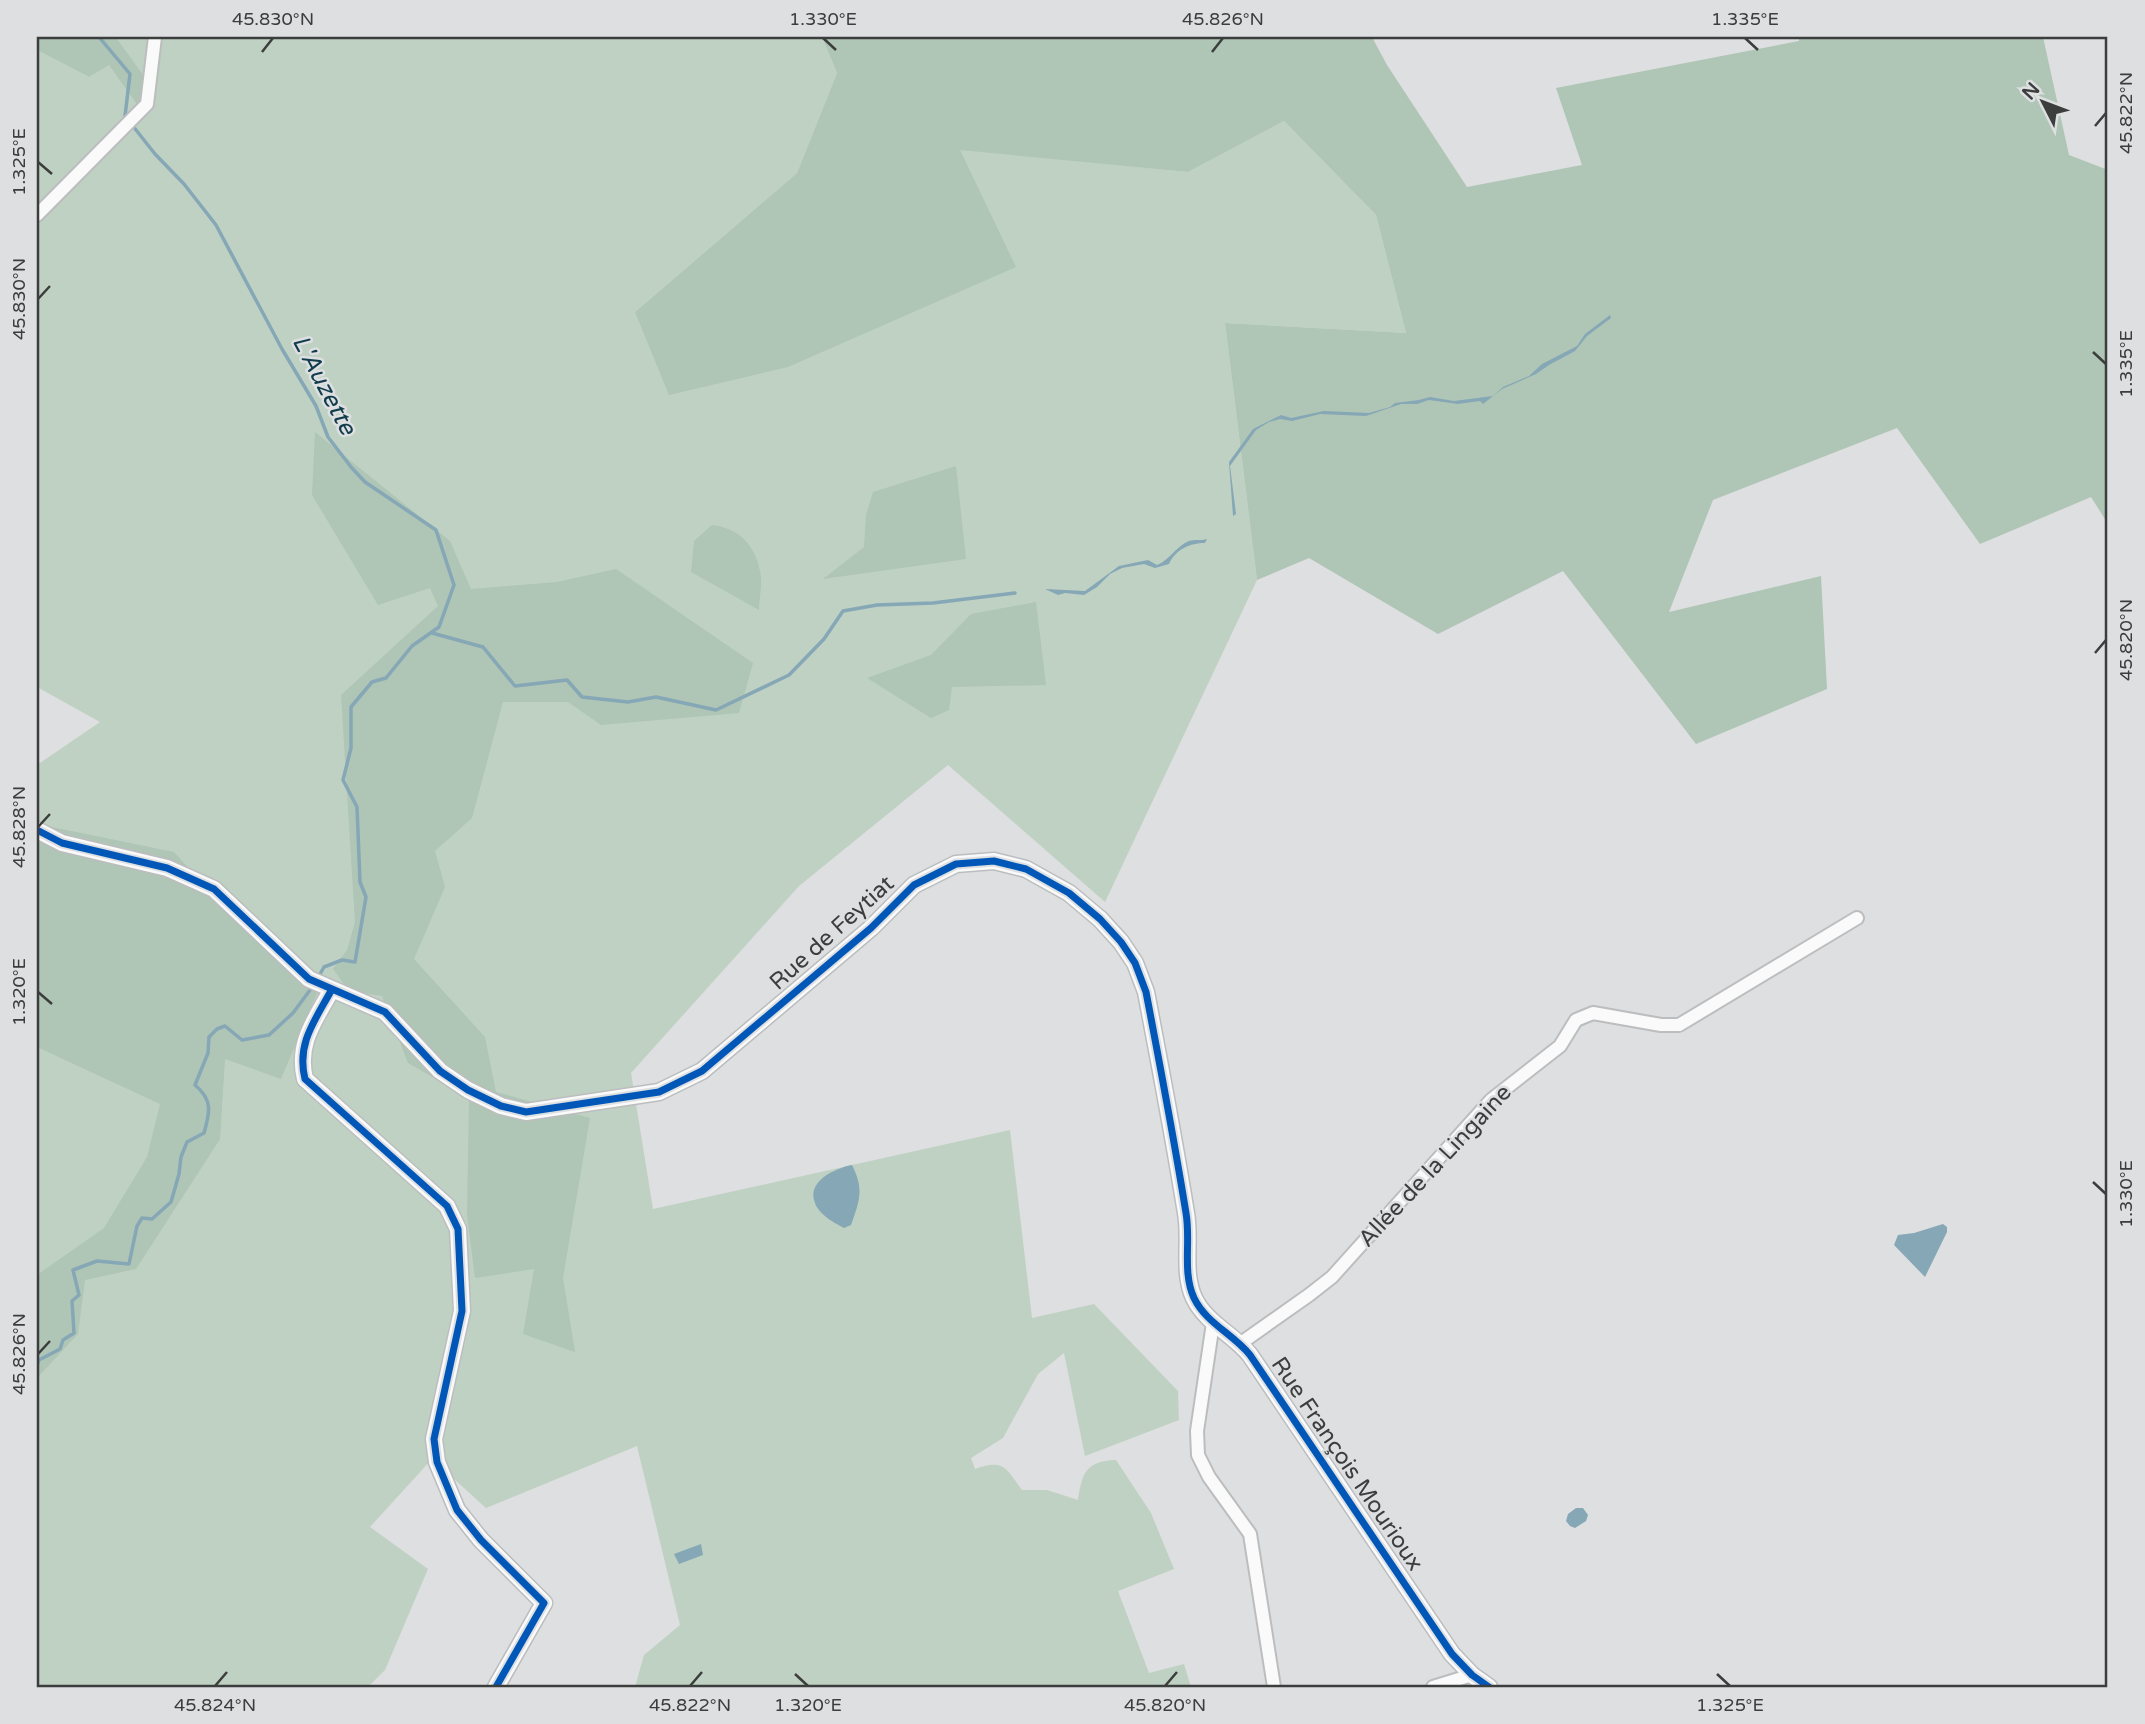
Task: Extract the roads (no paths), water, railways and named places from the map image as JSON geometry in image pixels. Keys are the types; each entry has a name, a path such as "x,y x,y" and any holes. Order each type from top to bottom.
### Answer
{"street":[{"path":"37,215 148,104 155,37"},
{"name":"Rue de Feytiat","path":"37,830 62,843 167,868 214,889 322,985 385,1012 440,1071 468,1090 501,1106 526,1112 659,1092 702,1071 871,928 914,886 956,864 994,861 1026,869 1069,893 1100,919 1121,942 1141,974 1187,1216 1188,1257"},
{"name":"Allée de la Lingaine","path":"1241,1343 1309,1296 1332,1276 1491,1100 1560,1046 1576,1020 1593,1013 1661,1025 1679,1025 1857,918"},
{"path":"322,985 304,1043 301,1063 305,1079 447,1206 458,1229 462,1311 434,1439 438,1462 457,1510 481,1540 544,1603 496,1687"},
{"name":"Rue François Mourioux","path":"1188,1257 1192,1294 1201,1310 1213,1323 1241,1343 1452,1654 1472,1675 1489,1687"},
{"path":"1213,1323 1197,1431 1198,1455 1209,1477 1250,1534 1275,1687"},
{"path":"1433,1687 1472,1675"}],"water":[{"path":"1610,315 1611,318 1587,336 1575,351 1536,374 1502,389 1483,404 1480,401 1458,404 1429,400 1417,404 1401,404 1366,416 1320,414 1292,421 1280,419 1269,422 1256,430 1230,466 1236,514 1233,516 1229,462 1253,429 1281,415 1291,418 1324,411 1369,413 1395,403 1430,397 1454,401 1493,396 1503,387 1529,376 1542,364 1577,346 1585,334"},
{"path":"1207,539 1205,543 1194,544 1180,551 1169,564 1155,568 1144,564 1122,568 1084,595 1058,595 1045,589 1085,591 1119,566 1148,560 1157,565 1184,543"},
{"path":"852,1165 858,1181 859,1195 851,1225 844,1228 820,1211 813,1195 824,1177"},
{"path":"1943,1224 1947,1227 1947,1232 1925,1277 1894,1245 1898,1235"},
{"path":"1576,1508 1583,1508 1588,1515 1586,1521 1575,1528 1566,1521 1568,1514"},
{"path":"701,1544 703,1555 679,1564 674,1554"}],"waterway":[{"name":"L'Auzette","path":"99,37 130,74 125,116 216,225 282,349 316,406 328,437 365,482 436,530 454,585 439,627 412,646 386,678 372,682 351,707 351,748 343,780 357,807 360,882 366,897 355,962 342,960 324,967 319,976"},
{"path":"432,633 483,647 515,686 567,680 582,697 628,702 656,697 716,710 789,675 824,639 843,611 877,605 933,603 1015,593"},
{"name":"L'Auzette","path":"37,1365 39,1360 60,1349 63,1340 74,1333 72,1301 79,1295 73,1270 97,1261 129,1264 137,1226 142,1218 152,1219 171,1202 187,1142 204,1133 208,1119 207,1101 195,1085 208,1053 209,1037 225,1026 242,1040 269,1035 293,1013 313,986"}]}
